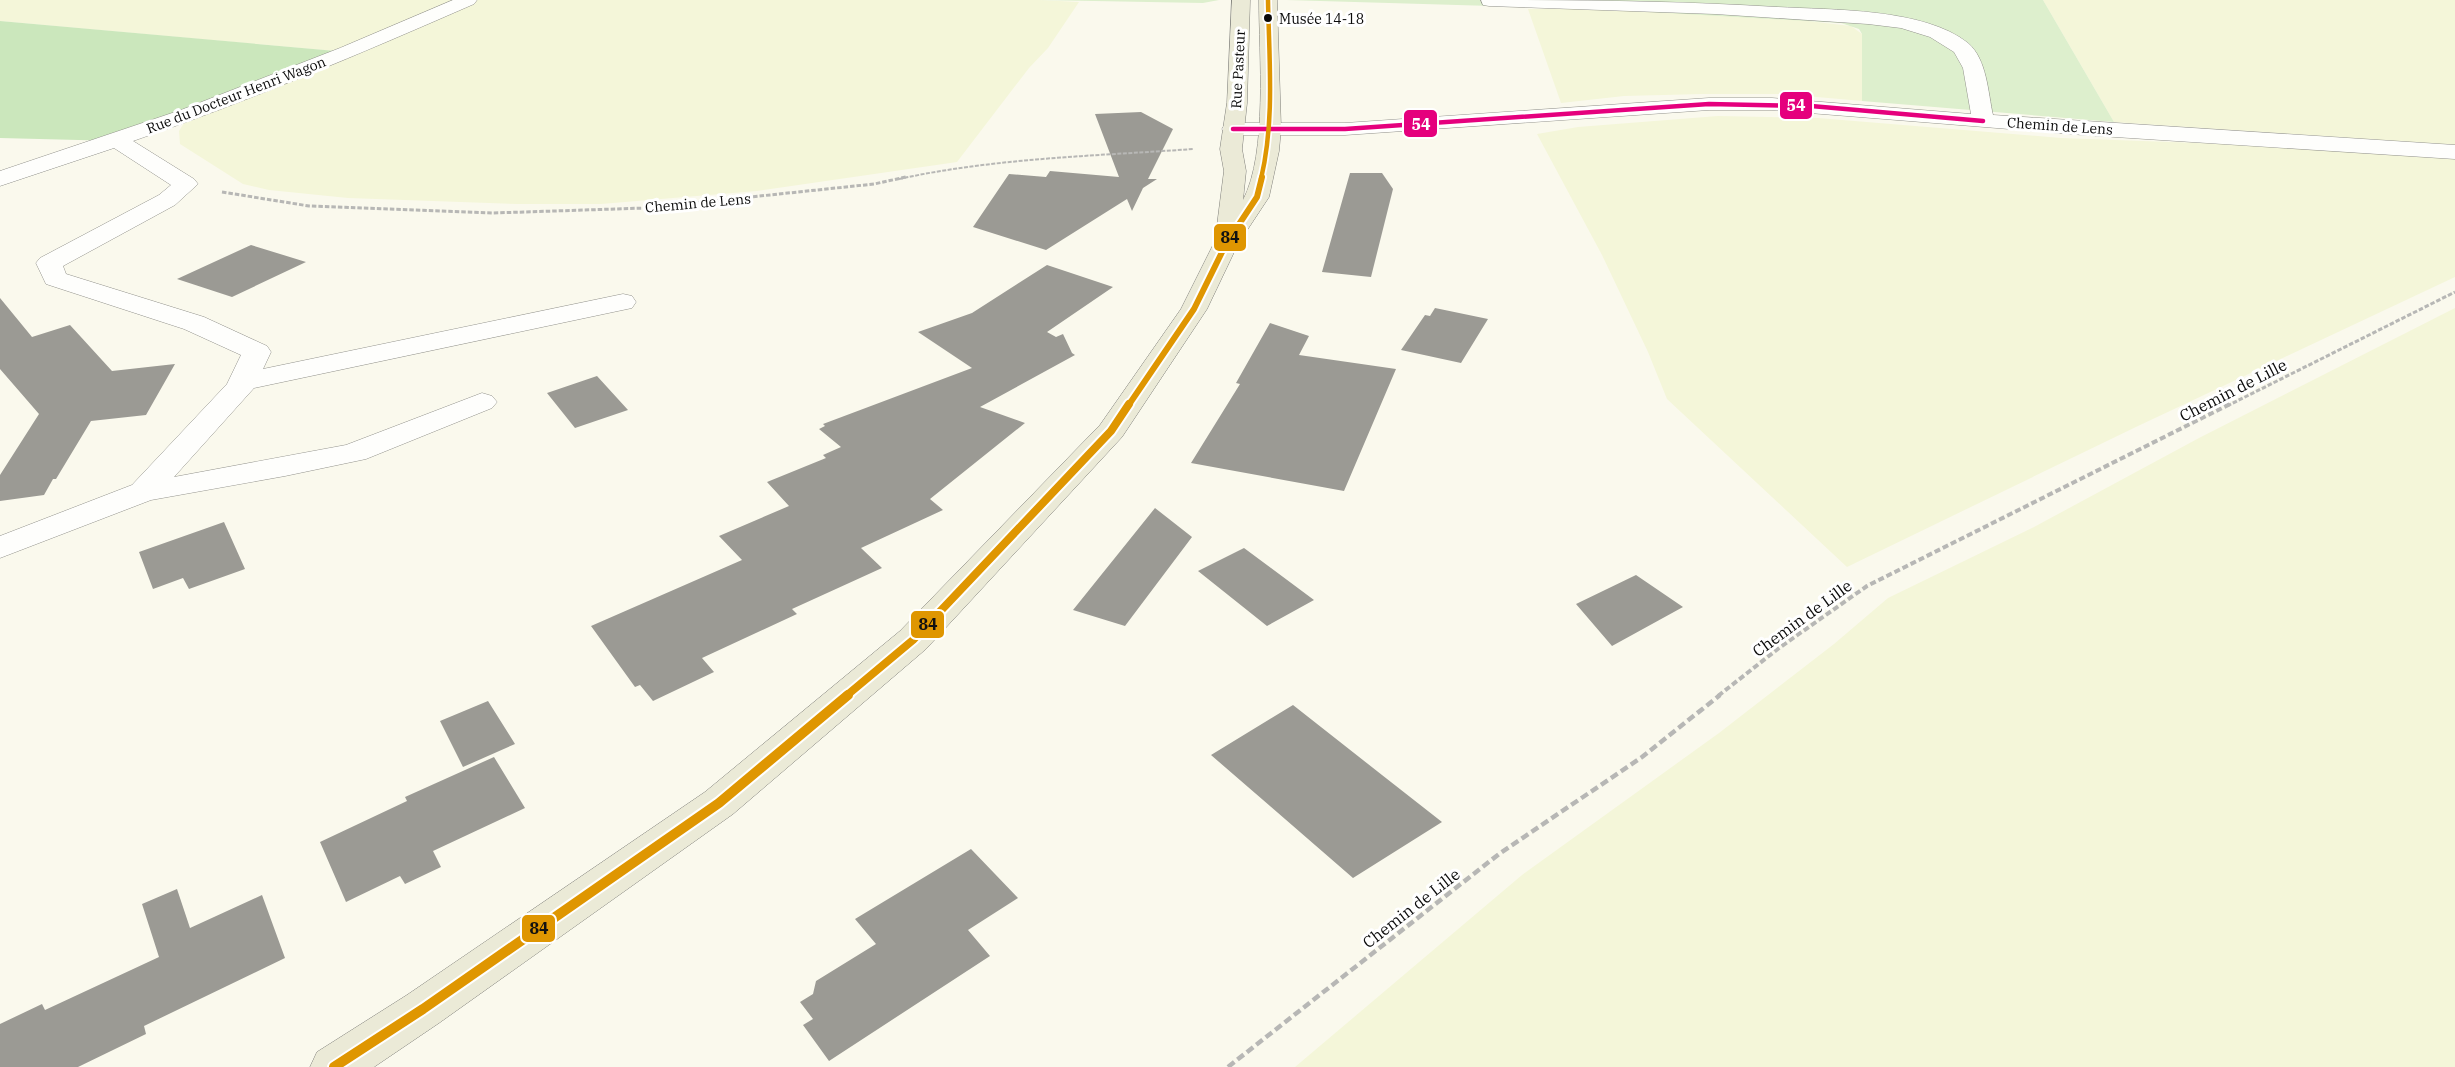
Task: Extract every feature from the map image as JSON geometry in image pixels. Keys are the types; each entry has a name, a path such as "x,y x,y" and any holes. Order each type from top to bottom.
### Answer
{"main road":[{"name":"Rue Pasteur","path":"1226,244 1234,171 1231,149 1237,103 1241,0"},
{"name":"Rue Pasteur","path":"334,1067 423,1009 719,803 913,640 1110,431 1194,309 1226,244 1257,197 1268,151 1270,128 1268,0"}],"street":[{"name":"Rue du Docteur Henri Wagon","path":"0,179 118,141 231,99 468,0"},
{"path":"1489,1 1715,9 1868,18 1903,23 1937,33 1962,48 1973,68 1983,121"},
{"name":"Chemin de Lens","path":"1233,129 1345,129 1720,104 1811,106 1983,121 2455,152"},
{"path":"118,141 186,184 167,200 49,263 55,279 194,323 257,352 242,382 143,492"},
{"path":"242,382 623,302"},
{"path":"0,548 143,492 355,452 482,402"}],"path":[{"name":"Chemin de Lens","path":"186,184 244,198 299,205 537,213 646,208 744,200 874,184 929,172 998,163 1198,149"},
{"name":"Chemin de Lille","path":"1228,1067 1499,854 1642,757 1779,648 1867,586 2455,292"}],"green space":[{"path":"0,0 1039,0 1079,2 1048,48 1029,68 957,162 757,191 601,204 517,204 348,198 269,190 243,184 180,144 179,131 189,115 346,52 0,21"},
{"path":"1039,0 1219,0 1203,3"},
{"path":"1286,0 2043,0 2114,122 1862,101 1862,34 1859,29 1841,23 1598,9"},
{"path":"2043,0 2455,0 2455,145 2114,122"},
{"path":"1528,9 1598,9 1773,17 1851,26 1862,34 1862,101 1783,94 1703,94 1624,96 1561,103"},
{"path":"0,21 347,52 118,141 0,138"},
{"path":"1718,116 1818,118 2061,138 2225,144 2455,159 2455,277 2138,426 1847,567 1667,399 1648,352 1602,255 1537,134 1578,127"},
{"path":"2455,308 2455,1067 1295,1067 1522,875 1719,733 1834,644 1888,598 2034,527 2199,438"}],"building":[{"path":"1141,112 1173,129 1148,179 1157,179 1143,188 1132,211 1127,199 1046,250 973,227 1009,174 1046,177 1050,171 1119,177 1095,114"},
{"path":"1350,173 1382,173 1393,189 1371,277 1322,272"},
{"path":"251,245 306,262 232,297 177,279"},
{"path":"1047,265 1113,287 1047,332 1056,337 1063,334 1075,355 980,407 1025,423 930,499 943,510 861,548 882,568 792,609 797,614 702,658 714,672 653,701 640,685 635,687 591,626 742,560 719,536 789,506 767,482 826,458 823,455 841,447 819,429 825,426 823,424 972,368 918,332 972,313"},
{"path":"0,298 32,337 70,325 112,371 175,364 146,415 91,421 44,495 0,501 0,475 39,414 0,369"},
{"path":"1435,308 1488,319 1461,363 1401,350 1425,315 1430,316"},
{"path":"1270,323 1309,336 1299,355 1396,369 1344,491 1191,463 1240,384 1236,383"},
{"path":"597,376 628,410 575,428 547,393"},
{"path":"1155,508 1192,537 1125,626 1073,610"},
{"path":"224,522 245,569 189,589 183,578 153,589 139,552"},
{"path":"1244,548 1314,600 1267,626 1198,571"},
{"path":"1636,575 1683,607 1612,646 1576,604"},
{"path":"488,701 515,744 463,767 440,721"},
{"path":"1293,705 1442,822 1353,878 1211,755"},
{"path":"494,757 525,808 433,851 441,867 405,884 400,876 346,902 320,842 407,801 405,797"},
{"path":"971,849 1018,898 968,930 990,956 829,1061 803,1025 813,1019 800,1002 813,994 816,981 876,944 855,919"},
{"path":"177,889 190,928 262,895 285,958 144,1026 146,1034 78,1067 0,1067 0,1024 42,1004 45,1010 159,957 142,904"}],"transit line":[{"name":"84","path":"334,1067 423,1009 719,803 913,640 1111,431 1194,309 1226,244 1257,197 1268,151 1270,128 1268,0"},
{"name":"54","path":"1233,129 1345,129 1709,104 1811,106 1983,121"}],"place":[{"name":"Musée 14-18","path":"1268,18"}]}
